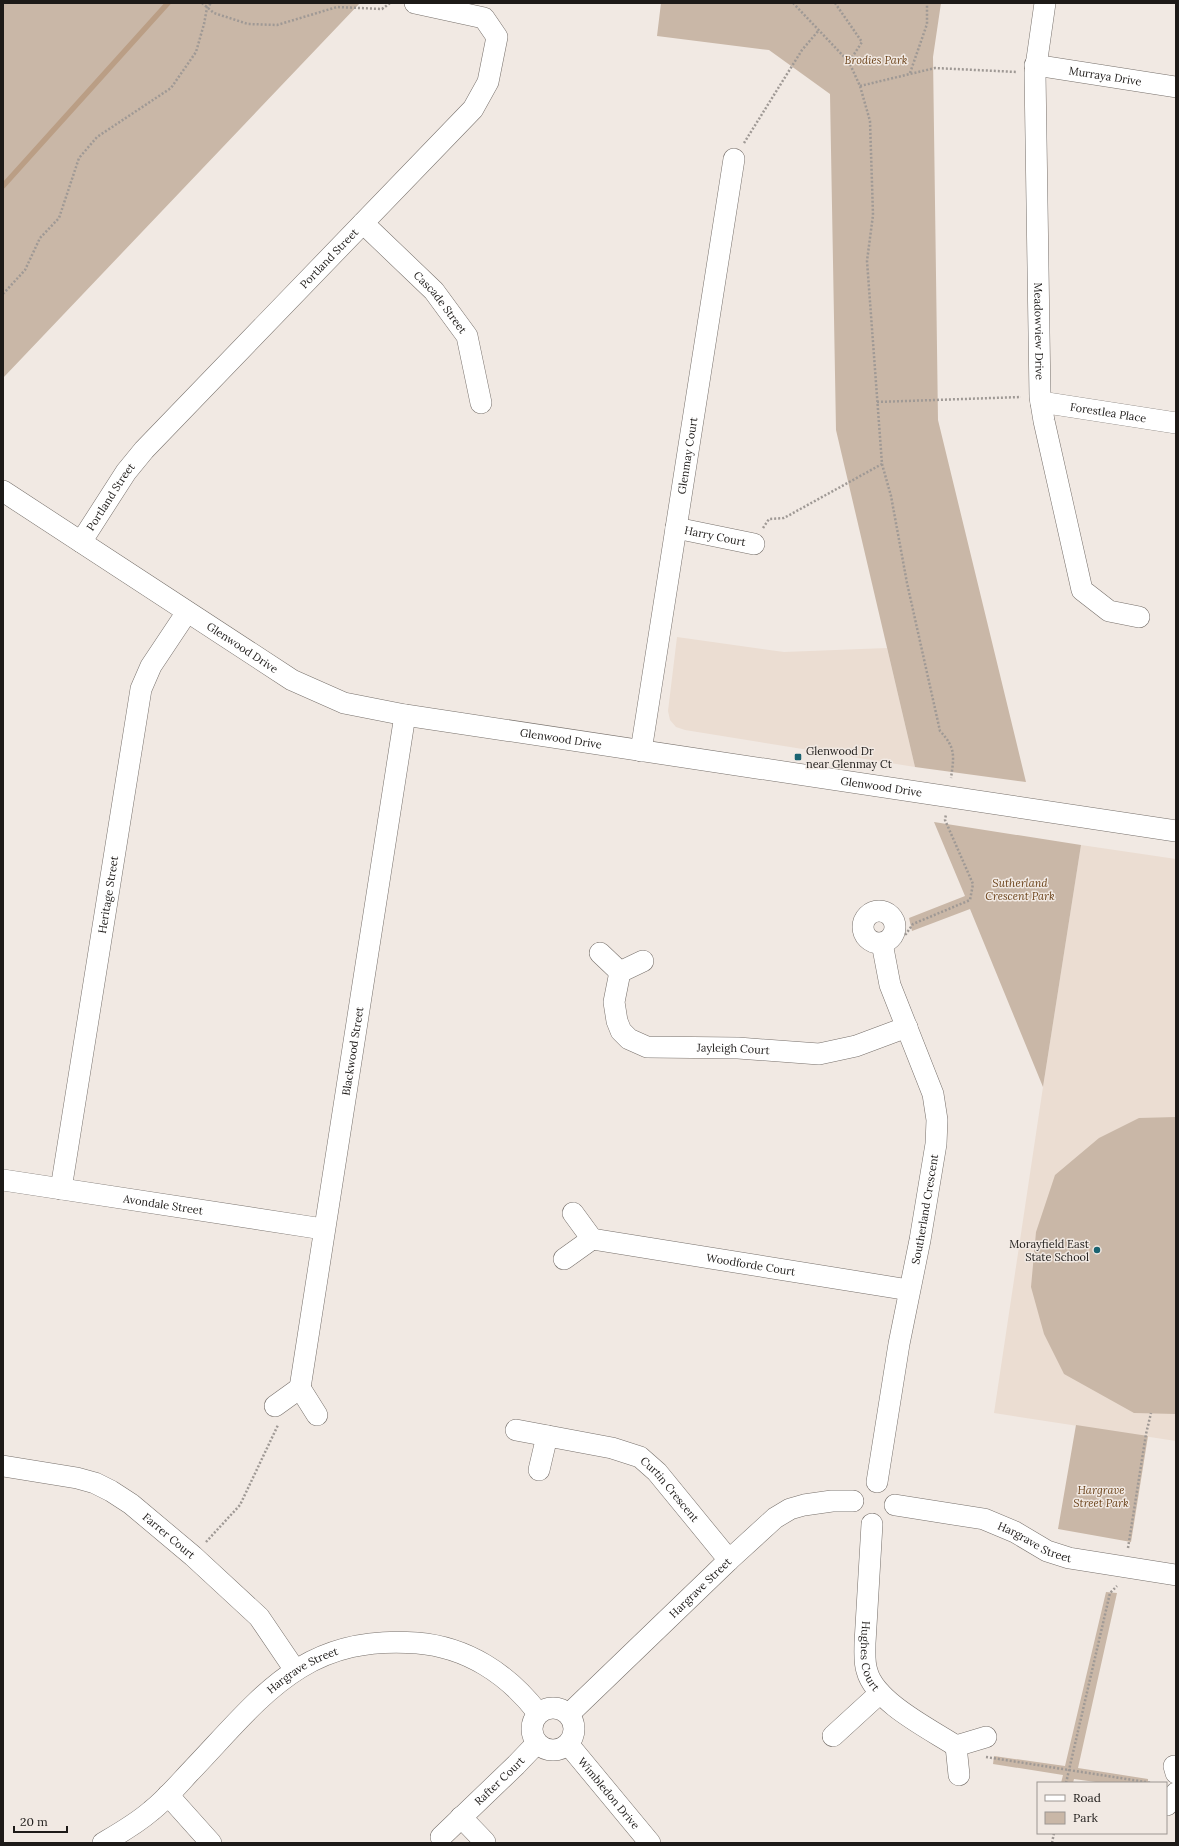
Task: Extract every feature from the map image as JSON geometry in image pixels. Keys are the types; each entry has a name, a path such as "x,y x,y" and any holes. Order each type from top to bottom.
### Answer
{"street":[{"name":"Portland Street","path":"81,542 126,472 144,450 473,109 488,82 497,37 484,18 415,3"},
{"name":"Meadowview Drive","path":"1045,3 1035,69 1041,400 1044,421 1082,590 1109,611 1139,617"},
{"name":"Murraya Drive","path":"1035,69 1176,87"},
{"name":"Glenmay Court","path":"640,752 734,159"},
{"name":"Cascade Street","path":"363,223 434,291 467,336 481,403"},
{"name":"Forestlea Place","path":"1041,400 1176,423"},
{"name":"Glenwood Drive","path":"3,491 292,680 308,689 344,703 405,715 640,752 1176,831"},
{"name":"Harry Court","path":"676,528 754,544"},
{"name":"Heritage Street","path":"61,1189 141,689 151,666 187,612"},
{"name":"Blackwood Street","path":"300,1388 323,1229 405,715"},
{"name":"Southerland Crescent","path":"877,1482 899,1344 936,1144 937,1120 933,1094 890,984 889,937"},
{"path":"600,952 620,972 643,961"},
{"name":"Jayleigh Court","path":"620,972 614,1002 617,1022 621,1031 629,1039 647,1047 726,1047 819,1054 856,1046 907,1027"},
{"name":"Avondale Street","path":"3,1180 323,1229"},
{"path":"564,1259 592,1239 573,1213"},
{"name":"Woodforde Court","path":"592,1239 910,1290"},
{"path":"276,1406 300,1388 317,1415"},
{"name":"Curtin Crescent","path":"516,1430 612,1448 640,1457 657,1472 729,1560"},
{"path":"539,1470 547,1436"},
{"name":"Farrer Court","path":"3,1466 77,1478 95,1483 131,1504 193,1556 259,1617 295,1670"},
{"path":"870,1482 877,1482 889,1487 893,1493 895,1505 889,1517 884,1521 872,1524 860,1518 853,1507 853,1501 858,1488 870,1482"},
{"name":"Hargrave Street","path":"569,1714 761,1529 790,1510 819,1502 853,1501"},
{"name":"Hargrave Street","path":"895,1505 984,1519 1015,1532 1048,1551 1069,1558 1176,1575"},
{"name":"Hughes Court","path":"872,1524 864,1659 867,1672 880,1693 892,1704 956,1746"},
{"name":"Hargrave Street","path":"103,1843 141,1819 168,1795 257,1702 295,1670 309,1661 349,1646 380,1642 426,1644 449,1649 473,1658 495,1671 524,1695 538,1713"},
{"path":"833,1736 880,1693"},
{"path":"550,1708 557,1708 569,1714 574,1726 572,1739 568,1744 556,1750 542,1748 537,1743 533,1738 532,1724 538,1713 550,1708"},
{"path":"959,1775 956,1746 986,1737"},
{"name":"Rafter Court","path":"441,1836 537,1743"},
{"name":"Wimbledon Drive","path":"568,1744 650,1843"},
{"path":"168,1795 211,1843"},
{"path":"461,1817 485,1842"}],"path":[{"path":"202,3 214,13 248,24 277,25 337,7 382,9 390,3"},
{"path":"3,294 25,270 40,238 59,218 79,158 97,137 171,88 196,52 207,8 211,3"},
{"path":"793,3 849,62 860,86 870,121 873,215 866,261 882,464 891,496 907,583 940,731 948,740 954,752 951,780"},
{"path":"835,3 862,42 849,62"},
{"path":"910,73 927,24 927,3"},
{"path":"734,159 802,50 819,30"},
{"path":"860,86 935,68 1035,69"},
{"path":"877,402 1041,400"},
{"path":"754,544 769,519 784,518 882,464"},
{"path":"889,937 906,934 913,924 970,900 972,884 945,820 946,814"},
{"path":"193,1556 240,1505 281,1418 276,1406"},
{"path":"1128,1549 1146,1434 1151,1413"},
{"path":"1066,1782 1110,1593 1112,1589 1119,1585"},
{"path":"956,1746 976,1755 1146,1782"}],"shaded area":[{"path":"677,637 784,652 887,648 915,767 685,730 676,727 670,720 668,711"},
{"name":"Morayfield East State School","path":"1081,845 1176,859 1176,1441 994,1413"}],"green space":[{"path":"3,3 360,3 3,378"},
{"name":"Brodies Park","path":"661,3 941,3 933,57 938,420 1026,782 915,767 836,430 830,94 769,50 657,36"},
{"name":"Sutherland Crescent Park","path":"934,822 1081,845 1043,1087 970,909 912,931 909,918 965,896"},
{"path":"1176,1117 1176,1414 1134,1413 1064,1374 1044,1334 1031,1287 1036,1232 1055,1175 1099,1138 1139,1118"},
{"name":"Hargrave Street Park","path":"1076,1425 1148,1436 1131,1542 1058,1529"},
{"path":"1106,1592 1117,1593 1078,1768 1148,1779 1148,1782 1096,1782 1074,1779 1073,1782 1061,1782 1063,1775 993,1764 994,1756 1065,1766"}],"waterway":[{"path":"3,186 168,3"}],"place":[{"name":"Glenwood Dr near Glenmay Ct","path":"798,757"},
{"name":"Morayfield East State School","path":"1097,1250"}]}
